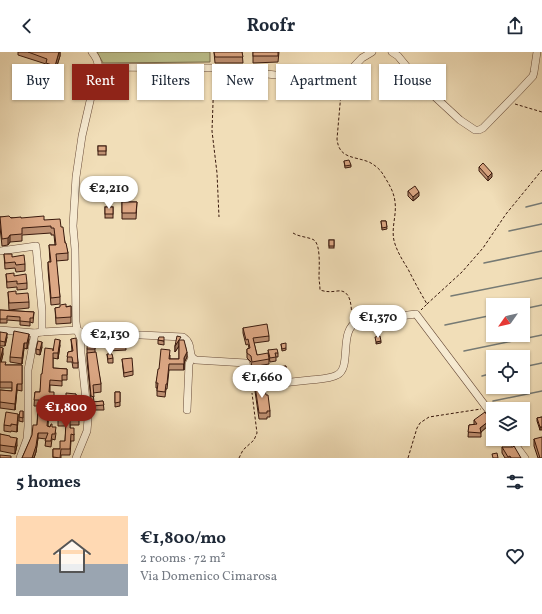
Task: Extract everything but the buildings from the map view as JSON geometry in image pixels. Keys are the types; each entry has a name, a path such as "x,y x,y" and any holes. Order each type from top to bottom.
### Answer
{"street":[{"path":"92,52 97,59 98,64"},
{"path":"356,64 362,58 372,52"},
{"path":"392,52 398,56 421,84 460,120 475,130 483,128 533,76 537,52"},
{"path":"129,67 212,68"},
{"path":"76,458 87,432 88,419 81,353 81,339 77,330 73,226 76,177 82,136 91,100"},
{"path":"0,251 36,246 42,311 28,370 28,426 26,439 20,458"},
{"path":"192,358 196,360 246,363 251,387 322,379 337,376 343,370 346,345 353,325 360,321 416,314 486,407"},
{"path":"0,330 38,332 77,330 90,335 183,337 190,344 192,358 189,364 187,410"},
{"path":"516,446 525,458"}],"path":[{"path":"212,100 212,131 217,172 219,217"},
{"path":"340,100 337,139 338,144 343,153 376,166 389,184 394,193 396,202 393,225 395,244 427,304"},
{"path":"508,103 542,112"},
{"path":"416,314 462,272 483,248 506,214 542,170"},
{"path":"293,233 297,236 313,240 317,243 319,250 320,290 328,292 341,290 346,292 349,296 351,304 353,325"},
{"path":"239,458 243,450 254,440 257,433 251,387"},
{"path":"408,458 417,428 420,423 429,417 486,408"}],"green space":[{"path":"97,52 210,52 210,62 103,63"}],"waterway":[{"path":"526,207 542,203"},
{"path":"509,231 542,224"},
{"path":"484,263 542,251"},
{"path":"451,296 542,278"},
{"path":"530,308 542,305"},
{"path":"445,325 486,316"},
{"path":"464,351 542,335"},
{"path":"530,366 542,363"},
{"path":"482,376 486,375"},
{"path":"493,401 542,391"}]}
